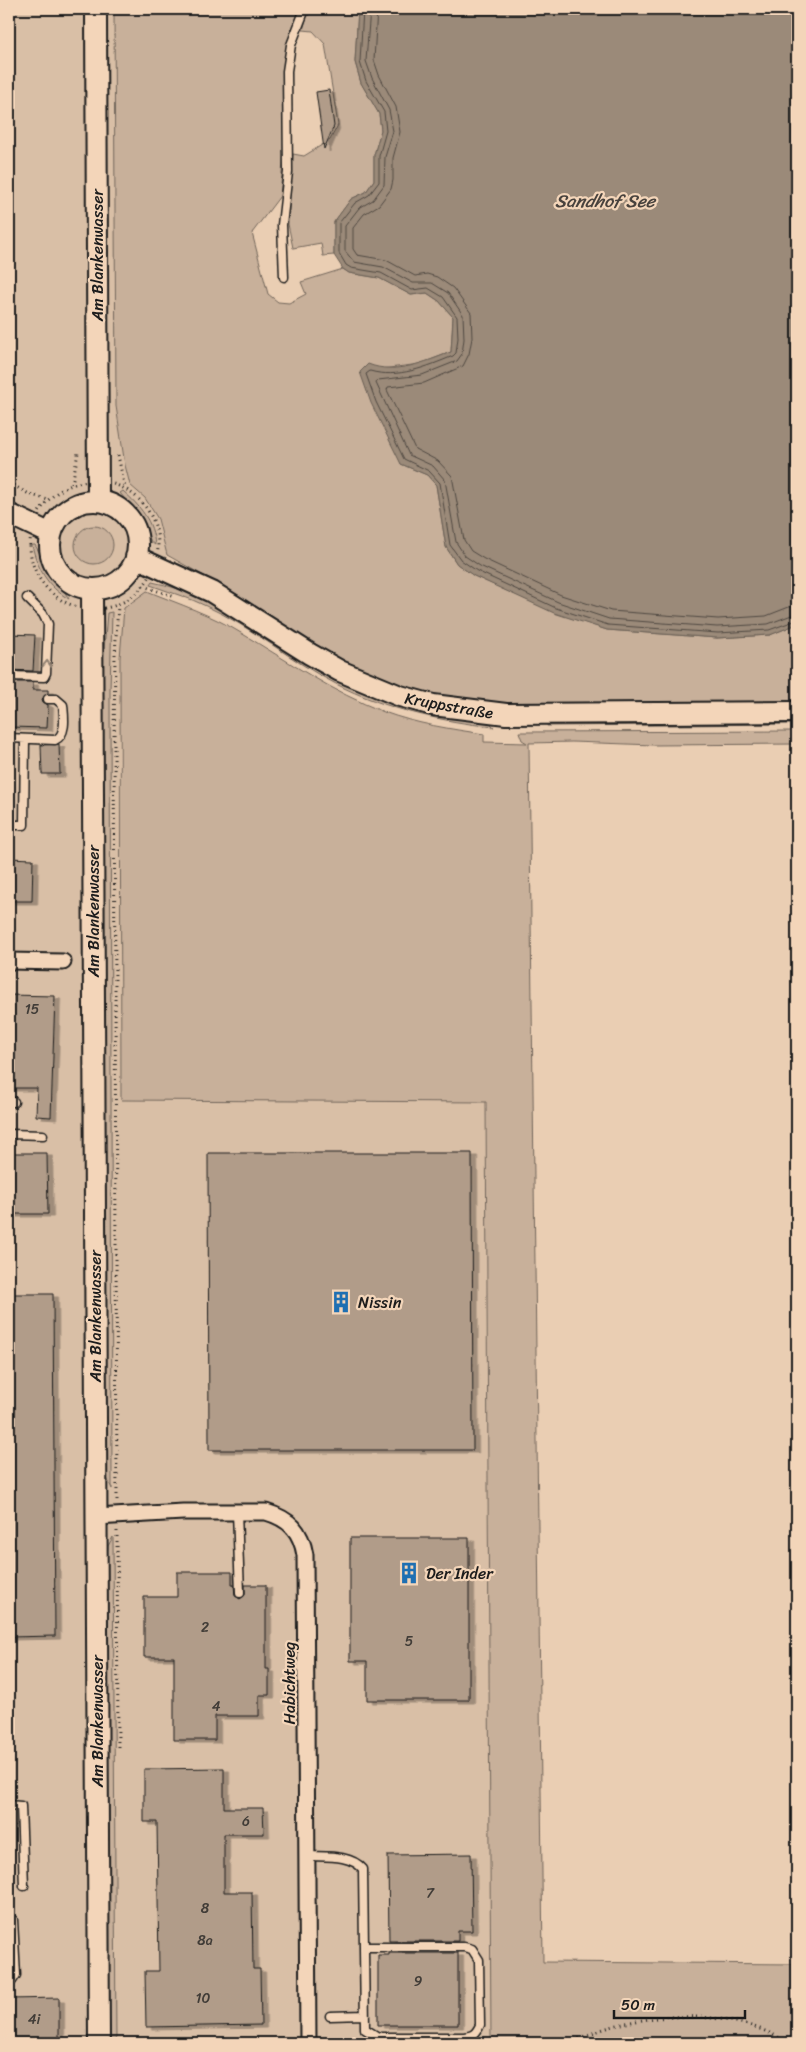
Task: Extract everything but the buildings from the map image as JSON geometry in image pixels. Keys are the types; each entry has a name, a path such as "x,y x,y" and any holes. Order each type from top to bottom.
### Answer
{"street":[{"name":"Am Blankenwasser","path":"96,9 98,500"},
{"path":"98,500 120,509 129,518 136,530 138,544 145,561 130,570 120,580 106,587 92,589 79,586 67,580 58,570 52,559 49,546 51,534 57,520 67,509 80,502 98,500"},
{"path":"9,514 51,534"},
{"name":"Kruppstraße","path":"145,561 232,604 340,671 400,696 432,705 506,714 797,712"},
{"name":"Am Blankenwasser","path":"92,589 99,2043"},
{"path":"9,961 63,962"},
{"name":"Habichtweg","path":"96,1517 183,1512 266,1512 277,1515 294,1528 302,1539 305,1555 308,2043"}],"lane":[{"path":"284,277 282,225 288,172 287,71 291,45 305,9"},
{"path":"9,676 43,677 46,673 48,624 43,614 27,598"},
{"path":"9,738 55,740 62,735 63,705 56,699 48,699"},
{"path":"9,825 24,825 25,739"},
{"path":"9,1134 43,1134"},
{"path":"237,1512 240,1593"},
{"path":"9,1805 21,1806 24,1886"},
{"path":"307,1856 344,1858 358,1863 363,1869 365,2028 378,2037 464,2037 472,2036 477,2032 480,2025 480,1960 472,1949 464,1947 364,1947"},
{"path":"9,1919 13,1920 16,1975 12,1981 9,1981"},
{"path":"330,2016 364,2015"}],"path":[{"path":"98,480 112,483 125,489 139,499 150,514 156,530 158,548 145,561 143,586 118,605 92,609 78,607 62,601 49,590 38,577 32,562 29,546 32,525 48,500 58,491 72,484 98,480"},
{"path":"9,483 29,494 48,500"},
{"path":"118,605 115,655 114,739 118,1754"},
{"path":"570,2043 607,2029 640,2021 675,2017 712,2018 748,2024 773,2033 788,2043"}],"shaded area":[{"path":"9,9 114,9 116,406 130,485 145,498 158,519 167,555 148,591 193,609 240,632 335,691 385,713 437,727 484,734 119,737 121,1100 486,1102 491,2043 9,2043"},
{"path":"114,9 301,9 288,47 283,80 284,150 280,196 252,233 268,294 278,302 289,303 306,294 301,282 343,269 349,273 379,278 411,295 427,293 439,301 453,317 451,352 420,364 381,369 401,464 427,475 436,485 446,547 457,564 474,576 554,612 607,630 717,638 770,635 797,624 797,703 504,705 445,698 394,684 351,665 306,639 238,595 167,555 158,519 145,498 130,485 116,406"},
{"path":"309,9 358,9 355,62 361,83 379,114 381,130 374,155 374,180 366,192 351,199 334,222 334,255 323,256 321,243 293,248 288,224 293,154 304,156 330,140 338,125 325,44 313,31 303,30"},
{"path":"123,491 145,515 152,529 155,545 151,542 142,520 120,493"},
{"path":"94,526 107,532 113,545 107,558 94,564 81,558 75,545 81,532"},
{"path":"32,545 35,545 50,574 69,599 55,589 44,576"},
{"path":"152,582 177,589 225,611 319,671 360,691 396,704 489,722 494,727 413,713 355,693 319,675 223,614 194,600 150,585"},
{"path":"147,591 219,621 311,676 365,704 408,720 484,734 484,742 527,743 522,740 519,732 797,731 797,744 654,745 572,742 529,743 543,1962 797,1964 797,2043 491,2043 486,1102 121,1100 120,658 124,608"},
{"path":"112,612 110,690 112,1489 107,1478 105,1465 102,768 103,662 107,613"},
{"path":"797,720 797,724 547,726 548,723"},
{"path":"113,1537 116,2043 107,2043 106,1566 108,1546"}],"water":[{"name":"Sandhof See","path":"358,9 797,9 797,624 770,635 717,638 607,630 554,613 474,576 457,564 446,547 436,485 427,475 401,464 371,403 360,372 368,364 378,367 399,368 451,352 453,317 439,301 427,293 411,295 379,278 349,273 343,269 334,255 334,222 351,199 366,192 374,180 374,155 381,130 379,114 361,83 355,62"}],"place":[{"name":"Nissin","path":"341,1302"},
{"name":"Der Inder","path":"409,1573"}]}
